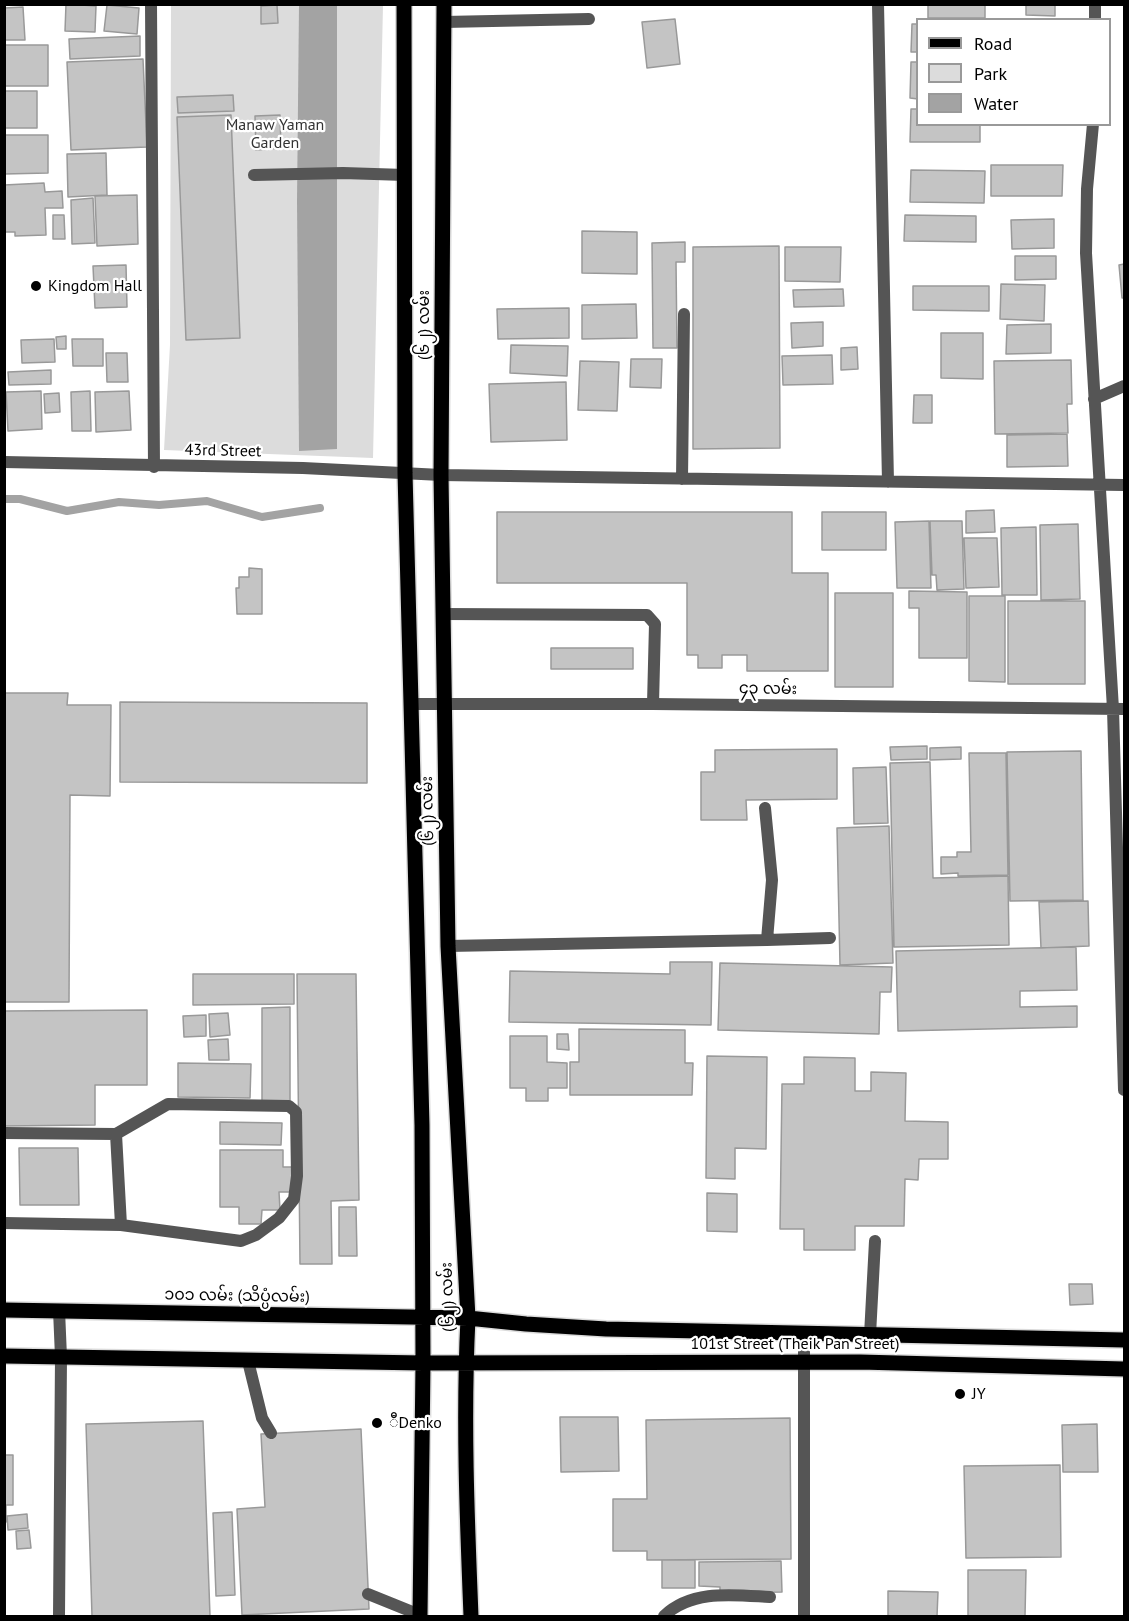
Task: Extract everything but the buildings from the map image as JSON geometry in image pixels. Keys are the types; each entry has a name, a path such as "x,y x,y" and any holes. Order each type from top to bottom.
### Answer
{"main road":[{"name":"(၆၂) လမ်း","path":"404,4 405,473 422,1125 423,1363 420,1616"},
{"name":"(၆၂) လမ်း","path":"444,4 441,475 448,945 468,1318 466,1514 471,1617"},
{"name":"၁၀၁ လမ်း (သိပ္ပံလမ်း)","path":"4,1310 468,1318"},
{"name":"101st Street (Theik Pan Street)","path":"468,1318 606,1329 1125,1340"},
{"path":"4,1356 466,1363"},
{"name":"101st Street (Theik Pan Street)","path":"466,1363 804,1361 1125,1369"}],"street":[{"path":"151,4 154,466"},
{"path":"878,4 888,482"},
{"path":"444,22 589,20"},
{"path":"1093,126 1087,189 1086,253 1098,485 1119,709 1125,1090"},
{"path":"254,175 343,173 405,175"},
{"path":"682,479 684,314"},
{"path":"1094,399 1125,386"},
{"name":"43rd Street","path":"4,462 303,468 441,475 1125,485"},
{"path":"443,615 647,615 655,624 653,704"},
{"name":"၄၃ လမ်း","path":"410,704 1119,709"},
{"path":"765,808 772,880 767,939"},
{"path":"448,945 830,938"},
{"path":"4,1133 116,1134 168,1104 289,1106 296,1112 297,1176 294,1199 279,1218 256,1235 241,1241 121,1225 4,1223"},
{"path":"116,1134 121,1225"},
{"path":"870,1335 875,1241"},
{"path":"59,1310 61,1357 59,1617"},
{"path":"804,1334 804,1617"},
{"path":"248,1361 262,1418 271,1433"},
{"path":"368,1594 420,1616"},
{"path":"664,1617 670,1610 687,1601 716,1595 770,1597"}],"green space":[{"name":"Manaw Yaman Garden","path":"171,5 383,5 373,458 164,450 170,345"}],"water":[{"path":"299,5 337,5 337,449 299,451 297,201"}],"waterway":[{"path":"4,499 20,499 67,511 119,502 159,505 207,501 262,517 320,508"}],"place":[{"name":"Kingdom Hall","path":"36,286"},
{"name":"JY","path":"960,1394"},
{"name":"ီDenko","path":"377,1423"}]}
